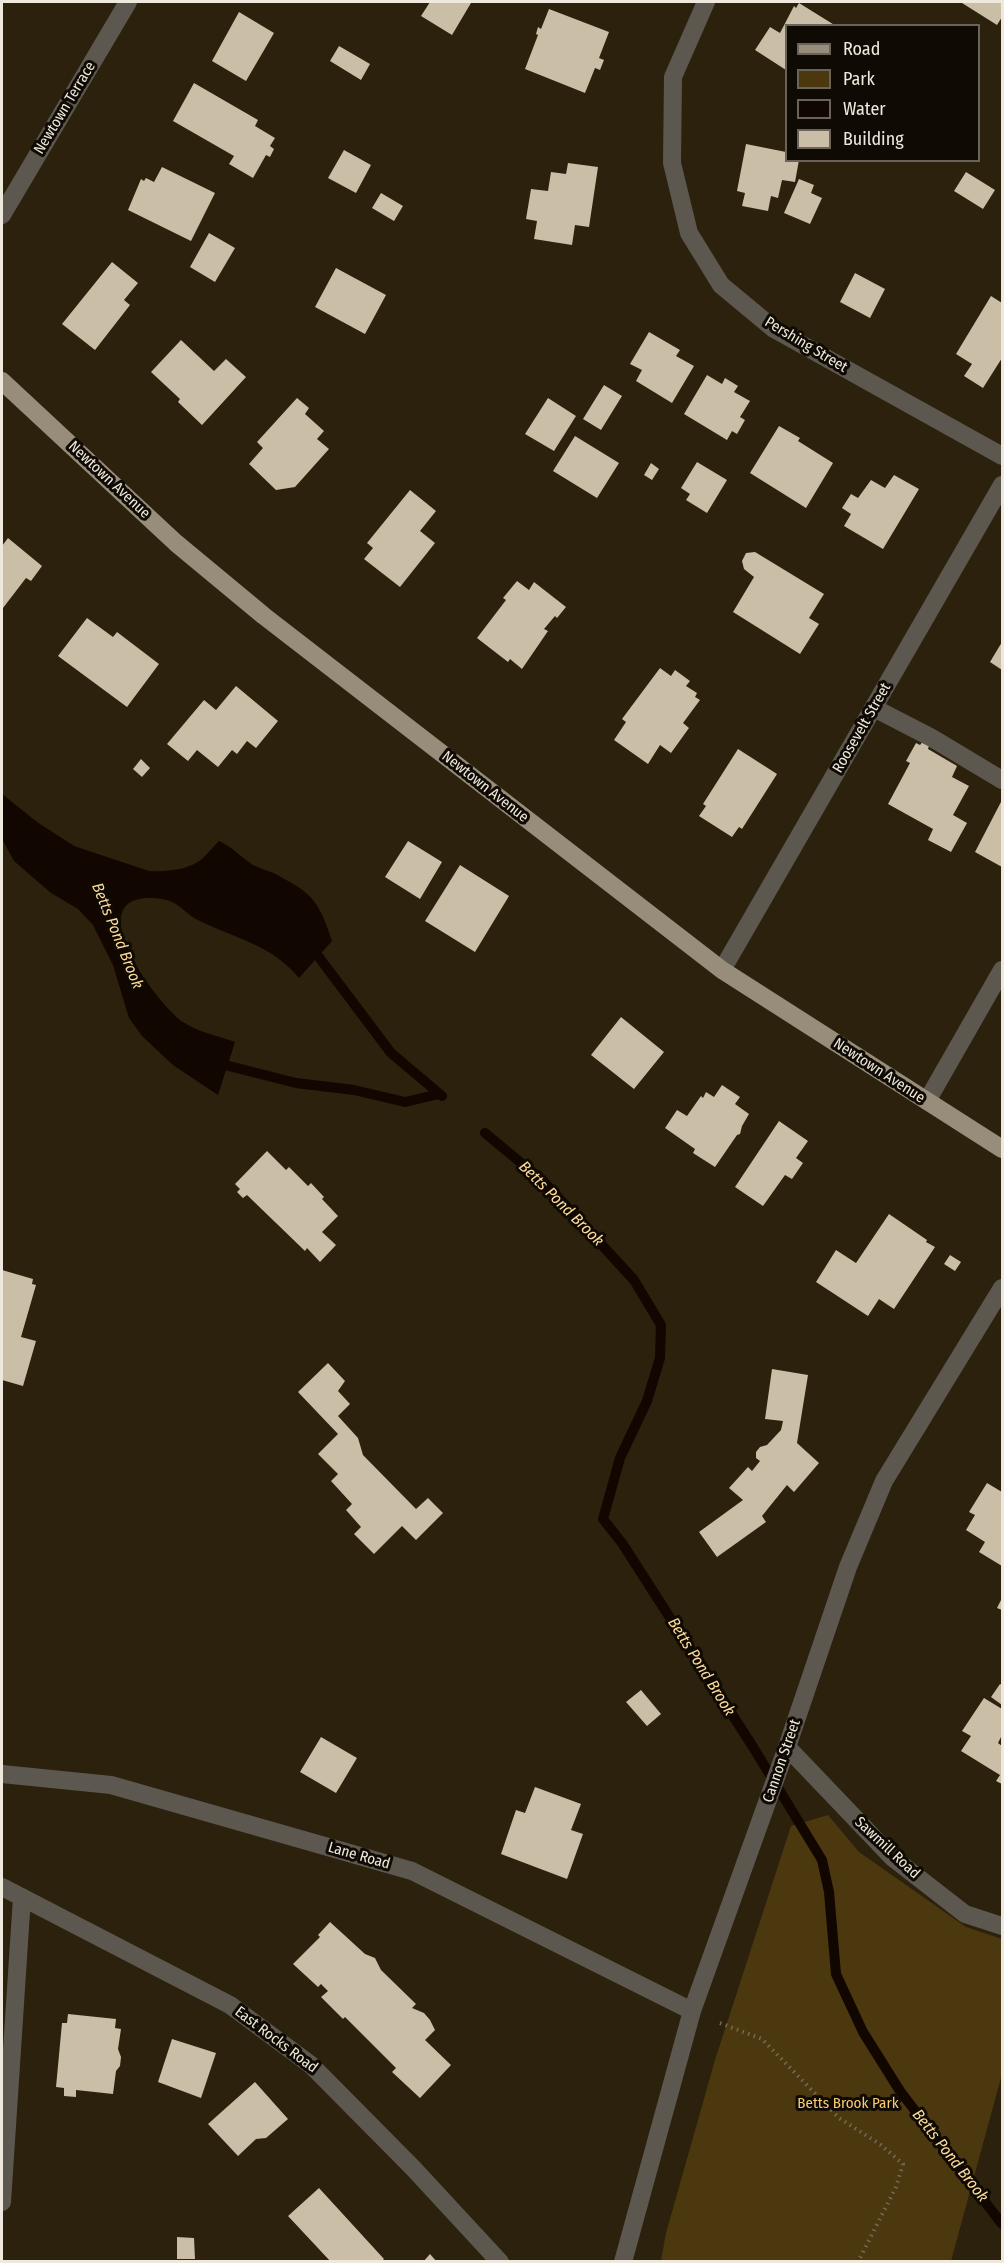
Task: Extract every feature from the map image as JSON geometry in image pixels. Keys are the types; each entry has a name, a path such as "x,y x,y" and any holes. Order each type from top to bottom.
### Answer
{"main road":[{"name":"Newtown Avenue","path":"2,381 176,543 264,616 722,970 1002,1149"}],"street":[{"name":"Newtown Terrace","path":"2,215 128,2"},
{"name":"Pershing Street","path":"706,2 673,77 672,163 689,233 721,285 774,329 1002,456"},
{"name":"Roosevelt Street","path":"722,970 1002,485"},
{"path":"874,708 932,738 1002,780"},
{"path":"927,1101 1002,970"},
{"name":"Cannon Street","path":"623,2262 692,2011 786,1752 848,1567 884,1481 1002,1288"},
{"name":"Sawmill Road","path":"786,1752 893,1858 965,1914 1002,1926"},
{"name":"Lane Road","path":"2,1774 111,1785 412,1871 692,2011"},
{"name":"East Rocks Road","path":"2,1887 230,2005 311,2065 413,2168 500,2262"},
{"path":"2,2202 22,1897"}],"path":[{"path":"720,2023 762,2039 839,2118 881,2145 903,2164 896,2187 858,2262"}],"green space":[{"name":"Betts Brook Park","path":"828,1815 859,1852 966,1927 1002,1939 1002,2074 951,2261 661,2261 666,2233 715,2060 791,1826"}],"water":[{"path":"2,794 37,822 74,846 149,871 171,870 200,861 219,841 253,865 301,889 314,901 332,941 299,978 277,957 252,943 194,918 167,900 149,898 132,901 121,915 121,930 127,948 161,1001 183,1022 235,1042 218,1095 173,1065 142,1036 129,1018 113,965 93,925 78,909 51,893 14,861 2,839"}],"building":[{"path":"430,2 471,3 452,35 421,16"},
{"path":"963,2 1002,2 1002,17 997,25"},
{"path":"799,3 833,24 785,24 785,69 755,50 770,27 780,33 794,6 796,8"},
{"path":"549,9 609,32 599,58 604,60 600,70 595,68 585,93 525,69 538,35 536,34 538,27 541,29"},
{"path":"239,12 274,33 246,81 212,61"},
{"path":"339,46 370,64 361,80 330,61"},
{"path":"194,83 258,120 255,126 275,138 270,146 274,149 270,157 266,155 253,178 229,164 234,156 173,121"},
{"path":"746,144 785,152 785,162 799,162 795,182 782,180 778,198 771,196 768,211 742,206 745,193 737,191"},
{"path":"344,150 371,165 356,193 328,178"},
{"path":"568,163 598,167 589,227 575,225 572,245 534,239 537,221 526,219 531,189 548,191 551,172 566,174"},
{"path":"162,167 215,193 191,241 128,210 141,179 144,181 146,178 154,182"},
{"path":"966,172 995,190 983,209 954,191"},
{"path":"799,179 814,185 811,193 822,198 810,224 784,213"},
{"path":"381,193 403,206 394,221 372,208"},
{"path":"209,233 235,248 215,282 190,267"},
{"path":"112,262 138,283 124,300 130,305 95,350 62,324"},
{"path":"336,268 386,295 365,334 315,307"},
{"path":"855,273 885,289 870,318 840,302"},
{"path":"991,296 1002,303 1002,358 983,388 964,376 972,364 956,354"},
{"path":"649,332 680,350 676,356 694,366 672,403 636,381 642,370 630,364"},
{"path":"181,340 214,371 226,359 246,377 202,425 178,402 180,399 151,372"},
{"path":"707,375 722,384 725,378 738,386 734,392 750,401 740,417 745,420 737,434 732,431 727,440 684,414"},
{"path":"604,385 622,396 601,430 583,419"},
{"path":"297,398 309,408 305,414 324,431 317,439 329,449 295,487 276,490 249,464 263,448 257,442"},
{"path":"548,398 576,416 554,451 525,434"},
{"path":"779,426 800,438 798,441 833,463 806,508 750,473"},
{"path":"575,436 619,463 597,498 553,471"},
{"path":"697,462 727,480 707,513 686,500 690,494 681,488"},
{"path":"651,463 659,469 652,480 644,475"},
{"path":"894,475 919,489 883,549 844,526 851,514 842,508 851,494 858,498 871,480 885,488"},
{"path":"410,490 436,511 420,531 435,543 400,587 364,559 373,548 367,543"},
{"path":"8,538 42,566 31,581 26,578 3,608 2,546"},
{"path":"755,552 824,594 809,618 819,624 800,654 733,612 754,577 744,569 742,561 746,553"},
{"path":"517,581 529,590 534,582 566,607 544,629 548,631 522,669 510,659 508,662 477,638 506,600 503,598"},
{"path":"87,618 113,637 117,632 159,664 127,707 58,656"},
{"path":"1002,642 1002,670 990,662"},
{"path":"660,668 671,676 675,670 690,681 686,686 697,693 695,697 700,700 683,723 689,728 671,753 660,745 648,764 614,740 626,722 622,719"},
{"path":"236,686 278,721 256,748 247,741 237,754 232,750 218,767 197,750 188,761 167,744 204,700 216,710"},
{"path":"924,740 930,743 928,749 957,766 952,777 969,786 953,815 967,823 951,852 928,840 933,829 888,804 910,763 906,761 916,743 920,745"},
{"path":"738,749 777,774 742,829 739,827 732,837 699,816 706,806 703,804"},
{"path":"141,759 150,768 142,777 133,769"},
{"path":"1002,800 1002,867 975,852"},
{"path":"408,841 442,862 420,899 385,877"},
{"path":"460,865 509,896 475,952 425,921"},
{"path":"621,1017 664,1052 634,1089 591,1055"},
{"path":"722,1085 740,1097 735,1104 749,1114 740,1134 715,1167 693,1153 695,1149 665,1128 677,1110 687,1116 701,1096 703,1098 706,1092 714,1097"},
{"path":"779,1121 808,1141 796,1158 803,1163 792,1179 785,1175 763,1206 735,1187"},
{"path":"267,1151 286,1170 289,1167 308,1186 311,1183 338,1216 322,1232 336,1245 320,1262 307,1248 305,1251 247,1195 243,1198 237,1192 240,1189 235,1184"},
{"path":"889,1214 935,1247 894,1309 879,1299 868,1316 816,1282 836,1250 856,1263"},
{"path":"950,1255 961,1262 955,1271 944,1264"},
{"path":"2,1270 33,1279 32,1284 36,1285 21,1337 36,1341 23,1386 2,1380"},
{"path":"328,1363 345,1381 338,1391 350,1404 338,1416 358,1438 363,1455 416,1509 428,1498 443,1513 416,1540 402,1526 374,1554 354,1534 361,1527 346,1510 352,1504 331,1481 338,1474 318,1454 338,1434 298,1392"},
{"path":"772,1369 808,1375 797,1443 819,1463 794,1492 787,1485 762,1516 766,1522 717,1557 699,1532 743,1500 729,1488 748,1467 752,1471 760,1461 756,1458 756,1452 760,1447 767,1445 781,1430 783,1421 765,1419"},
{"path":"987,1483 1002,1492 1002,1566 979,1552 985,1542 966,1530 975,1515 969,1512"},
{"path":"1002,1598 1002,1610 997,1608"},
{"path":"1000,1684 1002,1685 1002,1705 991,1697"},
{"path":"641,1690 661,1714 647,1726 626,1702"},
{"path":"984,1698 1002,1709 1002,1735 998,1743 1002,1746 1002,1784 996,1781 1000,1775 961,1751 971,1736 962,1731"},
{"path":"321,1737 357,1758 336,1793 300,1772"},
{"path":"535,1787 581,1804 571,1830 583,1834 567,1879 501,1854 516,1810 525,1813"},
{"path":"330,1922 365,1954 375,1958 381,1970 416,2004 412,2008 424,2013 430,2020 435,2030 425,2040 451,2065 420,2098 392,2072 396,2068 345,2017 343,2019 321,1997 328,1991 321,1984 318,1987 293,1964 320,1937 318,1935"},
{"path":"68,2014 116,2019 115,2028 121,2029 118,2049 121,2057 120,2066 116,2071 113,2094 76,2090 76,2097 64,2096 64,2088 56,2087 62,2023 67,2023"},
{"path":"172,2039 216,2053 201,2098 158,2082"},
{"path":"255,2082 288,2119 266,2138 256,2139 238,2156 208,2124"},
{"path":"319,2188 384,2259 381,2262 331,2262 288,2216"},
{"path":"177,2237 194,2238 195,2259 177,2259"},
{"path":"430,2254 437,2262 423,2262"}],"waterway":[{"name":"Betts Pond Brook","path":"310,948 391,1053 442,1096"},
{"name":"Betts Pond Brook","path":"213,1062 296,1083 354,1090 405,1102 439,1094"},
{"name":"Betts Pond Brook","path":"485,1133 543,1181 634,1280 661,1325 660,1358 647,1401 620,1458 603,1519 622,1543 753,1747 822,1860 829,1892 836,1974 863,2032 900,2091 1002,2224"}]}
